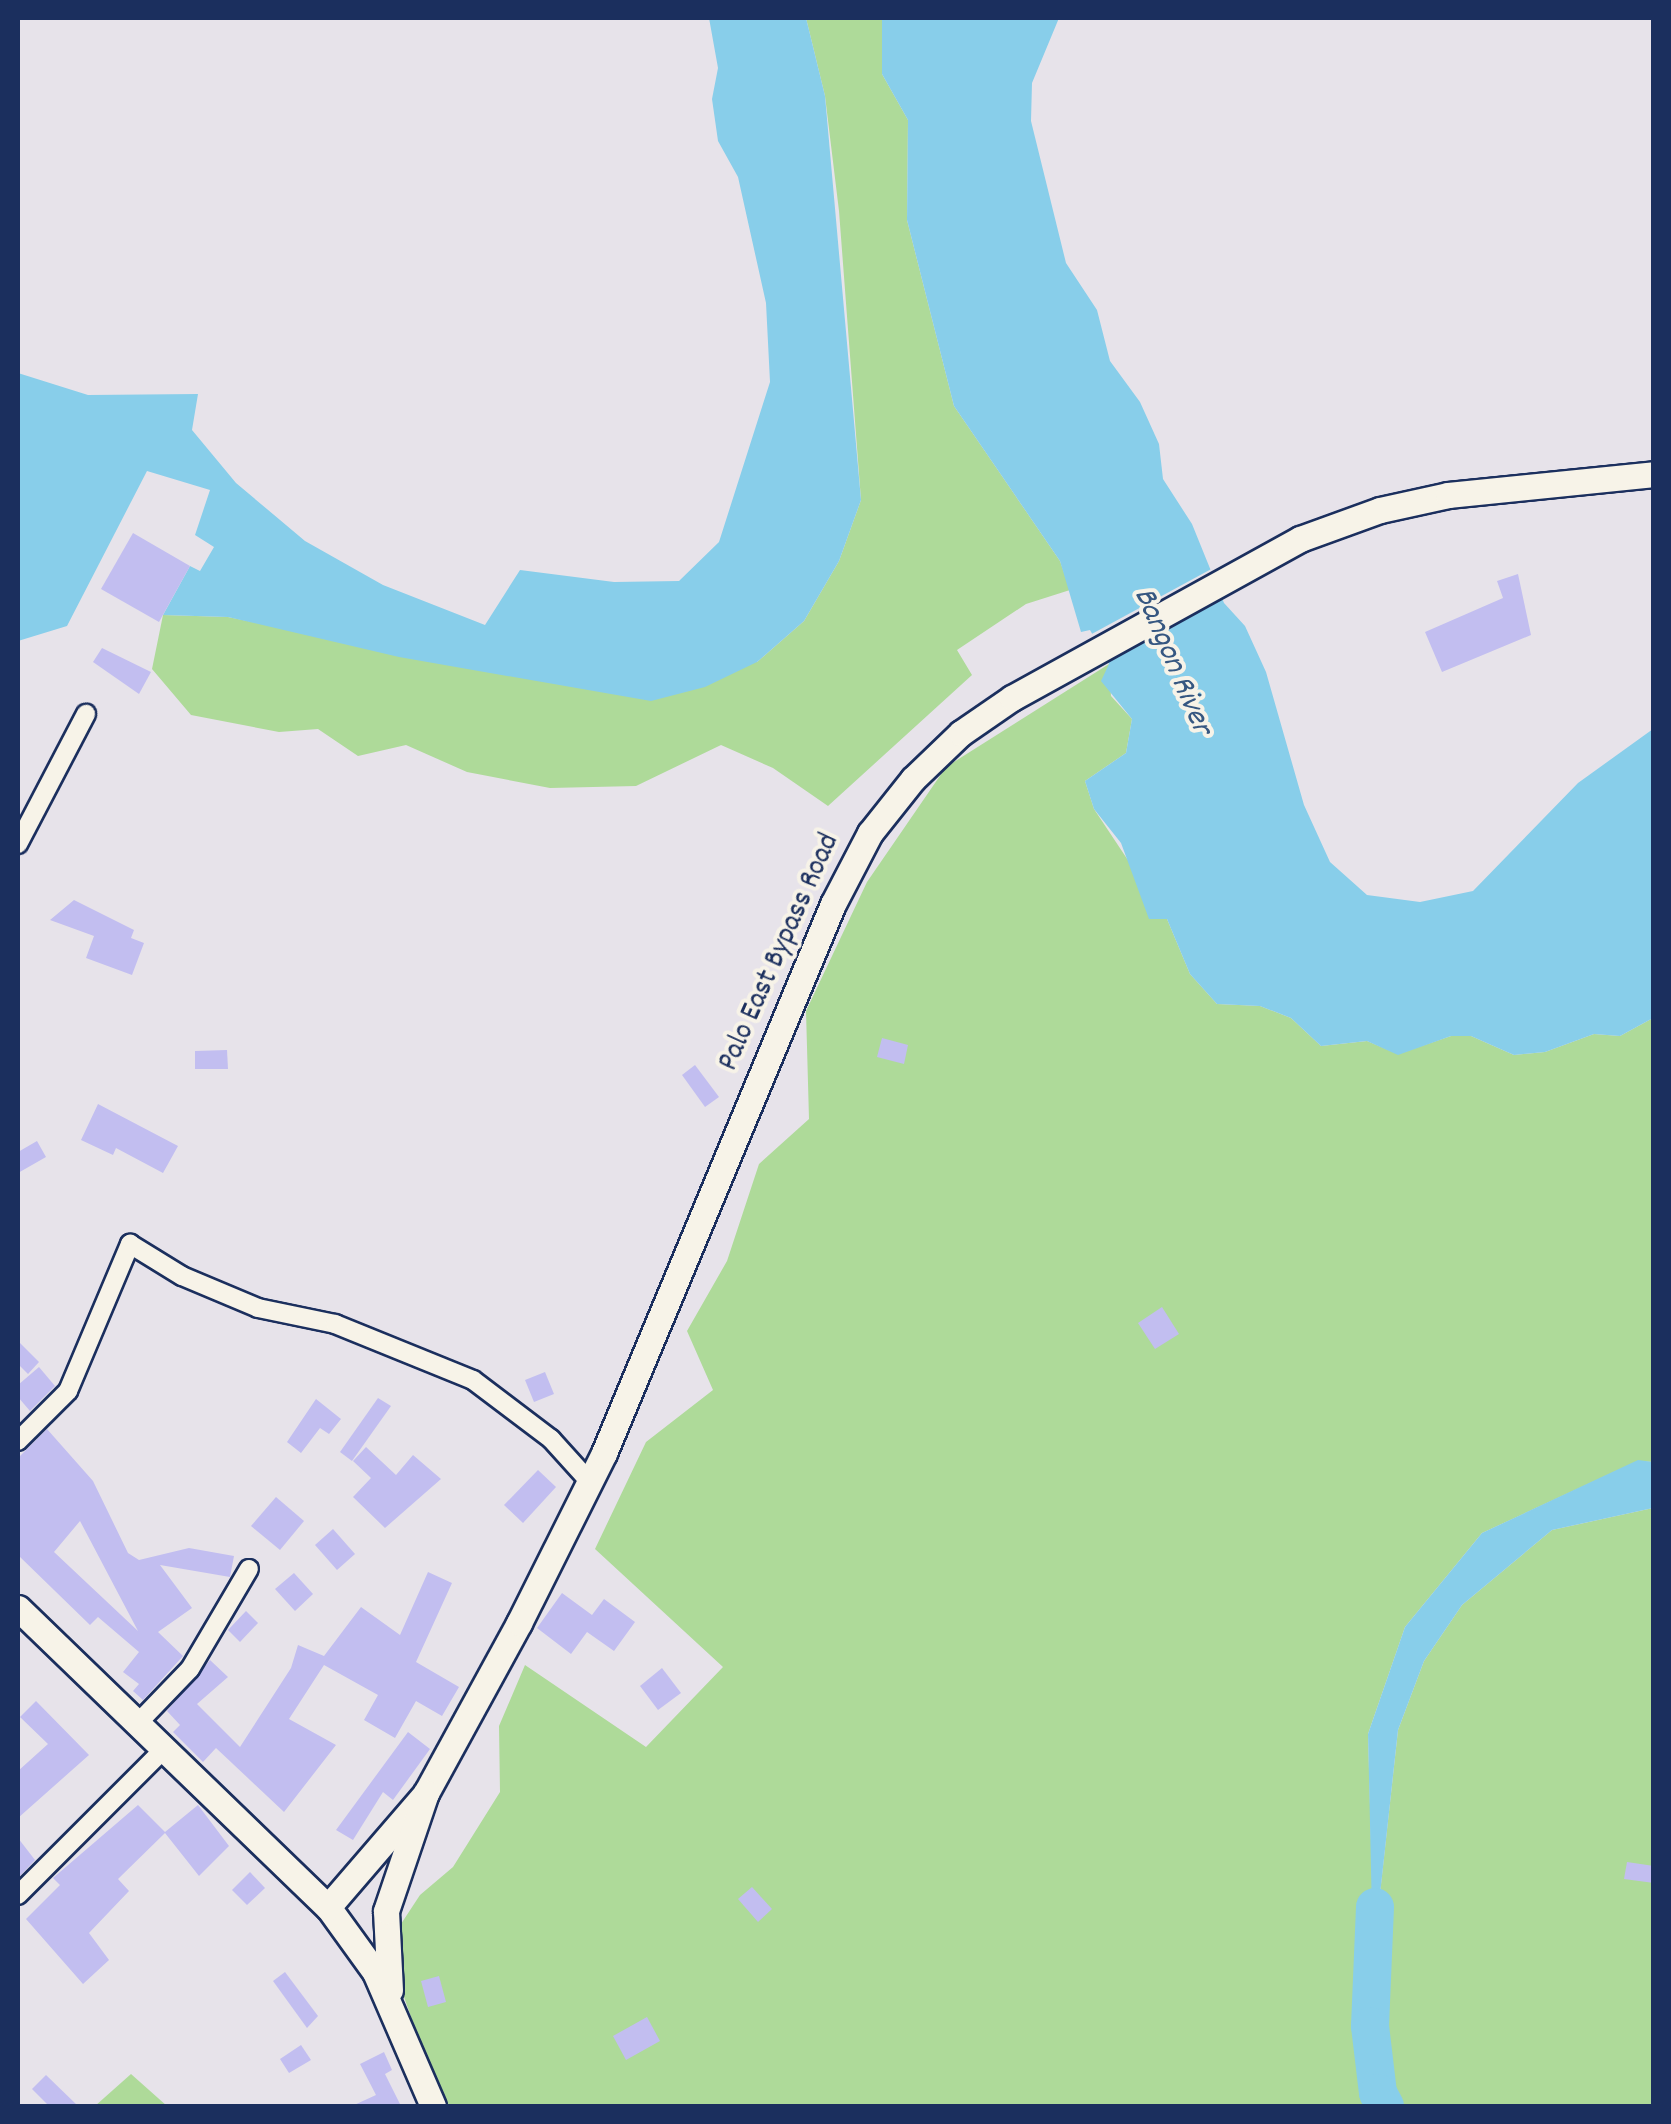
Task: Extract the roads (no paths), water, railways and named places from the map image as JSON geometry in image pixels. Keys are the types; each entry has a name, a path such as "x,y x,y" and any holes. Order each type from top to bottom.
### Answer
{"main road":[{"name":"Palo East Bypass Road","path":"353,1940 372,1943 426,1793 590,1482 833,904 870,833 961,733 1079,656 1242,568 1380,510 1508,484 1654,474"},
{"path":"18,1608 328,1907 353,1940 395,2012 433,2106"},
{"name":"Palo East Bypass Road","path":"328,1907 426,1793"},
{"name":"Palo East Bypass Road","path":"386,1911 384,1967 395,2012"}],"street":[{"path":"18,844 86,714"},
{"path":"18,1441 68,1391 130,1244 182,1276 258,1308 335,1324 474,1380 551,1438 590,1482"},
{"path":"136,1724 190,1669 249,1570"},
{"path":"18,1895 163,1750"}],"water":[{"path":"709,18 806,18 825,96 861,500 839,561 804,621 757,662 705,687 651,701 399,657 228,617 163,615 190,566 200,571 214,547 195,535 210,490 147,471 67,626 18,641 18,373 88,395 198,394 192,430 236,483 305,541 383,585 485,625 520,570 614,582 679,581 719,542 770,382 766,303 738,177 718,141 712,99 718,68"},
{"name":"Bangon River","path":"882,18 1059,18 1032,83 1031,121 1066,263 1097,310 1110,361 1140,402 1159,444 1163,479 1192,524 1224,603 1245,626 1266,672 1304,805 1330,862 1367,895 1420,902 1473,891 1578,783 1653,729 1653,1018 1620,1036 1594,1034 1545,1052 1514,1055 1471,1036 1451,1036 1398,1055 1367,1041 1321,1046 1291,1018 1260,1006 1217,1004 1190,974 1167,919 1149,919 1121,843 1094,809 1085,781 1126,753 1132,719 1101,681 1109,664 1090,630 1081,632 1060,561 954,406 907,220 908,120 882,74"},
{"path":"1638,1460 1653,1462 1653,1508 1552,1530 1462,1605 1424,1661 1398,1730 1373,1959 1368,1734 1405,1627 1482,1533"}],"waterway":[{"path":"1375,1907 1370,2026 1378,2093 1385,2106"}]}
